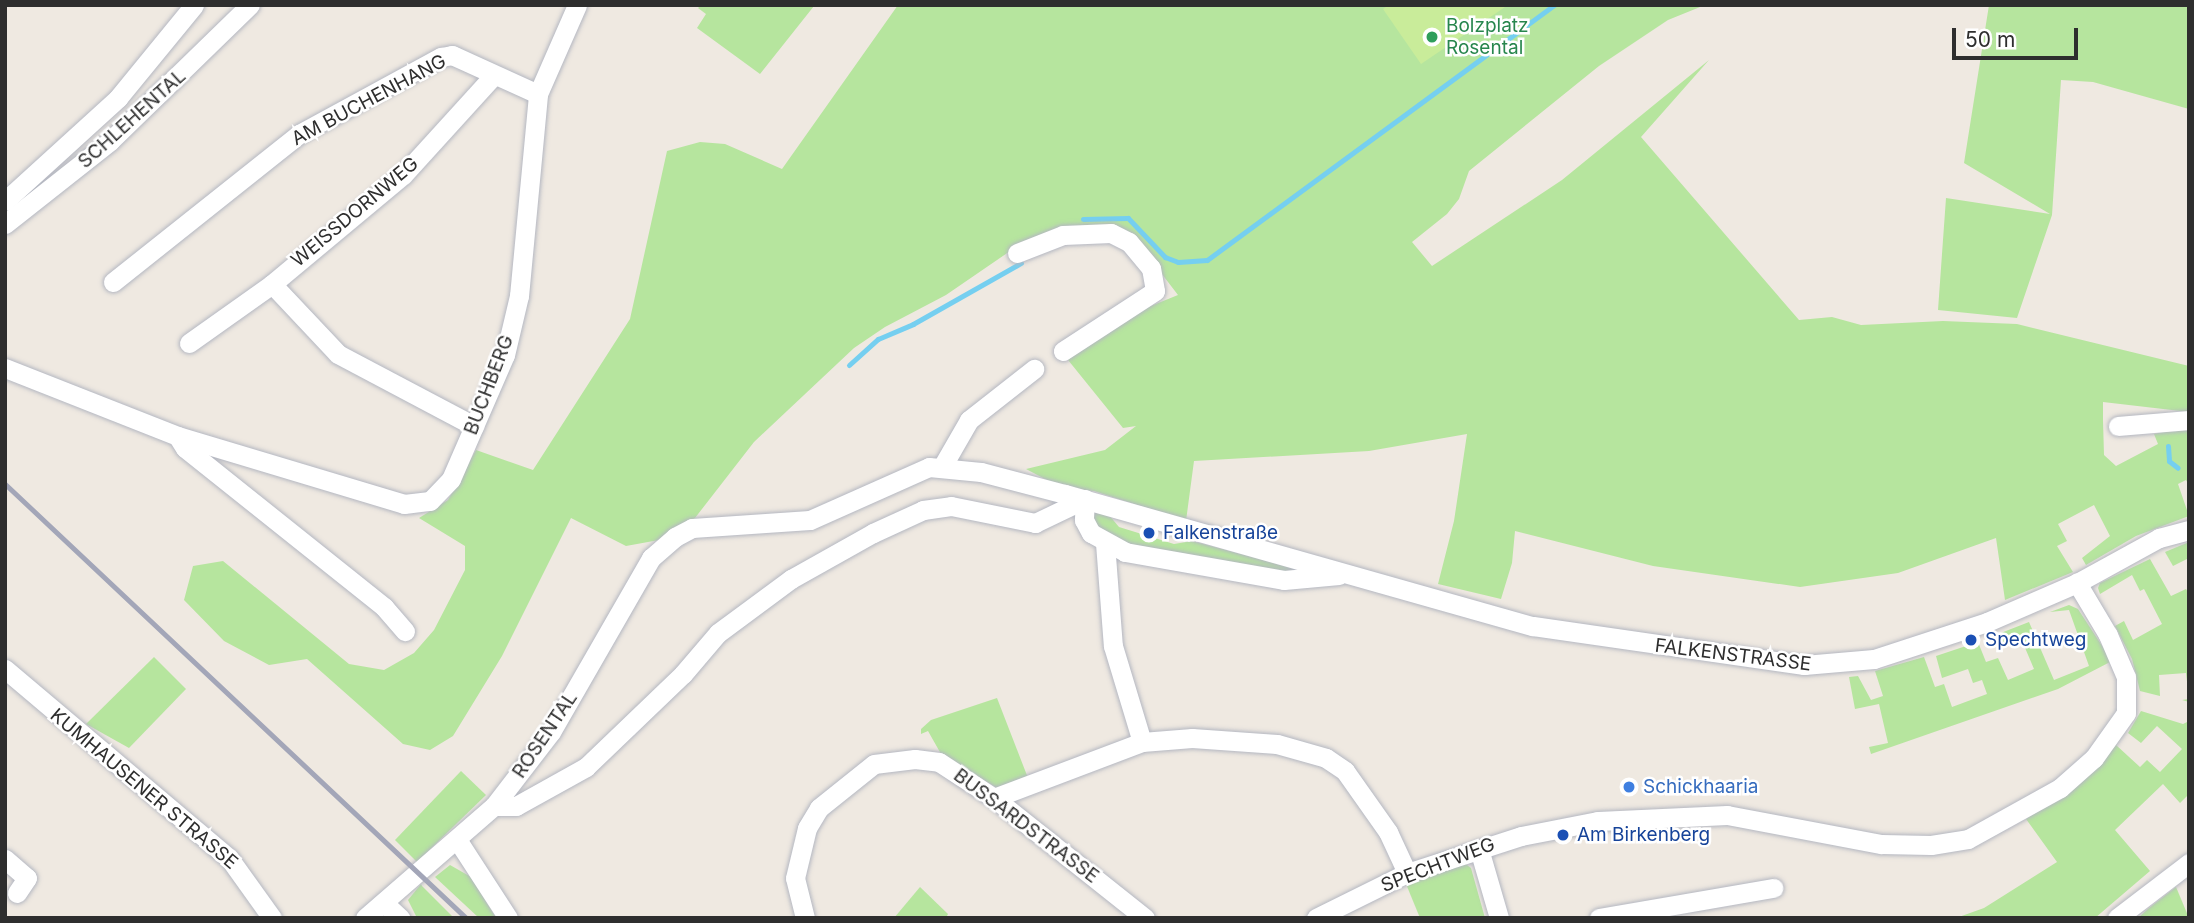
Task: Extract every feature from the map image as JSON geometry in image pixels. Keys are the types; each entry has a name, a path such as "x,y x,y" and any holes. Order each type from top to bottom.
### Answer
{"street":[{"name":"SCHLEHENTAL","path":"5,201 118,98 194,5"},
{"name":"SCHLEHENTAL","path":"5,224 110,141 250,5"},
{"name":"BUCHBERG","path":"5,368 178,436 419,505 441,493 505,355 519,296 538,94 577,5"},
{"name":"AM BUCHENHANG","path":"113,282 299,134 441,57 452,55 493,76 538,94"},
{"name":"WEISSDORNWEG","path":"189,343 272,284 403,174 493,76"},
{"path":"1017,253 1063,235 1111,233 1129,242 1151,268 1155,291 1063,351"},
{"path":"272,284 338,354 474,426"},
{"path":"942,467 969,420 1034,369"},
{"path":"2118,426 2189,420"},
{"name":"BUCHBERG","path":"178,436 185,448 384,607 405,631"},
{"name":"FALKENSTRASSE","path":"692,528 810,520 917,470 942,467 981,472 1085,499 1342,575 1533,626 1804,666 1841,665 1906,650 1987,622 2077,583 2159,538 2189,530"},
{"path":"494,806 516,806 586,767 683,674 718,633 791,579 873,533 923,510 951,506 1035,523 1085,499 1084,520 1105,543 1113,646 1142,742"},
{"name":"ROSENTAL","path":"365,918 458,841 494,806 551,732 651,558 692,528"},
{"name":"FALKENSTRASSE","path":"1105,543 1179,564 1284,580 1342,575"},
{"name":"SPECHTWEG","path":"1316,918 1407,873 1479,849 1560,827 1681,815 1756,818 1881,844 1931,845 1968,839 2060,788 2094,758 2126,713 2129,697 2122,667 2077,583"},
{"name":"KUMHAUSENER STRASSE","path":"5,669 229,858 272,918"},
{"path":"994,798 1142,742 1248,740 1326,758 1362,788 1407,873"},
{"name":"BUSSARDSTRASSE","path":"805,918 795,878 807,828 819,808 867,768 888,760 932,760 994,798 1145,918"},
{"path":"458,841 508,918"},
{"path":"1479,849 1499,918"},
{"path":"5,859 27,878 18,893"},
{"path":"2117,918 2189,863"},
{"path":"1599,918 1773,888"},
{"path":"384,904 400,918"}],"green space":[{"path":"701,5 814,6 760,74 697,28 706,14 698,8"},
{"path":"898,5 1705,5 1668,20 1599,66 1469,171 1459,199 1447,214 1412,242 1432,266 1562,180 1709,60 1641,137 1799,320 1832,317 1861,325 1943,321 2017,324 2189,366 2189,412 2103,402 2103,420 2104,455 2116,466 2158,444 2154,434 2189,426 2189,485 2186,480 2178,484 2189,516 2136,536 2086,565 2082,558 2110,536 2094,505 2058,524 2067,541 2057,546 2073,572 2005,600 1996,538 1898,573 1800,587 1653,566 1515,531 1512,563 1501,599 1438,584 1454,521 1467,434 1369,451 1194,461 1186,521 1094,491 1062,488 1026,469 1105,450 1136,426 1123,428 1064,355 1141,310 1178,295 1135,239 1016,247 946,295 885,327 854,348 754,442 695,518 670,538 626,546 571,518 502,656 453,736 430,750 403,744 307,659 269,665 224,641 184,600 193,566 223,561 349,664 384,670 414,653 434,630 465,570 465,546 419,518 448,500 476,450 533,470 630,319 667,151 700,142 725,144 782,169"},
{"name":"Bolzplatz Rosental","path":"1389,5 1508,5 1421,64 1383,9"},
{"path":"1989,5 2189,5 2189,109 2093,82 2061,80 2052,215 2017,318 1938,310 1946,198 2050,214 1964,163"},
{"path":"1094,512 1109,515 1119,527 1174,544 1192,541 1312,573 1307,576 1106,540 1092,518"},
{"path":"2189,542 2189,558 2173,566 2165,552"},
{"path":"2150,559 2171,596 2186,589 2189,594 2189,699 2186,673 2159,675 2160,696 2140,691 2132,659 2115,626 2124,621 2133,640 2162,624 2144,589 2140,591 2132,575 2100,594 2098,588 2100,583"},
{"path":"2069,605 2078,609 2112,661 2058,689 1871,754 1869,747 1888,743 1879,704 1855,709 1849,677 1858,676 1871,700 1883,696 1875,671 1924,657 1935,687 1944,684 1952,707 1987,694 1982,680 1973,683 1968,669 1942,678 1936,656 1978,642 1986,662 1998,658 2008,680 2034,669 2020,636 1996,645 1993,636 2029,622 2054,680 2089,666 2069,610 2050,612"},
{"path":"154,657 186,689 129,748 86,724"},
{"path":"997,698 1028,778 997,788 941,754 928,731 921,734 921,729 931,720"},
{"path":"2141,711 2183,724 2189,721 2189,794 2180,803 2163,784 2115,830 2150,871 2095,918 1956,918 1984,908 2057,862 2026,819 2078,785 2116,745 2140,767 2147,760 2160,772 2182,749 2157,726 2141,743 2128,733"},
{"path":"461,771 486,795 417,862 395,840"},
{"path":"1463,862 1471,868 1485,918 1420,918 1406,884"},
{"path":"450,865 471,877 496,918 479,918 435,877"},
{"path":"421,884 454,918 416,916 408,900"},
{"path":"920,887 948,914 946,918 894,918"},
{"path":"2176,887 2189,918 2138,918 2149,908"}],"waterway":[{"path":"1083,219 1128,218 1165,257 1178,262 1207,260 1554,5"},
{"path":"849,365 878,339 913,324 1021,263"},
{"path":"2168,446 2169,461 2178,468"}],"railway":[{"path":"5,484 466,918"}],"place":[{"name":"Bolzplatz Rosental","path":"1432,37"},
{"name":"Falkenstraße","path":"1149,533"},
{"name":"Spechtweg","path":"1971,640"},
{"name":"Schickhaaria","path":"1629,787"},
{"name":"Am Birkenberg","path":"1563,835"}]}
